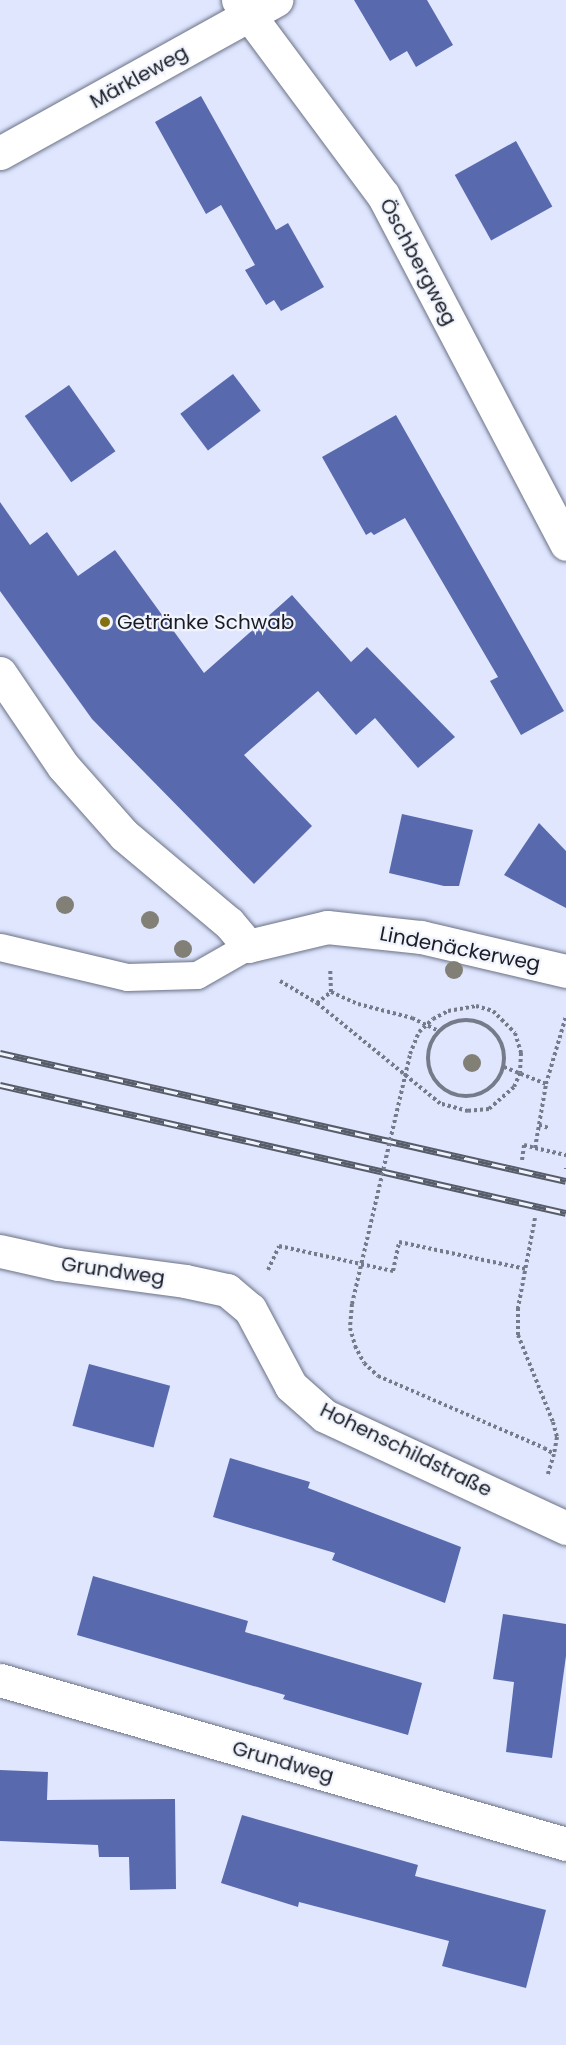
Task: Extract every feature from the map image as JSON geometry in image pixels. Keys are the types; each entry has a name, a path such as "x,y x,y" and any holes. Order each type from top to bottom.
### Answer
{"street":[{"name":"Märkleweg","path":"0,153 243,8 276,0"},
{"name":"Öschbergweg","path":"243,8 383,195 566,544"},
{"path":"0,673 63,765 124,835 229,923 248,946"},
{"name":"Lindenäckerweg","path":"248,946 327,927 421,937 566,971"},
{"name":"Grundweg","path":"0,1251 58,1264 185,1281 227,1290"},
{"name":"Hohenschildstraße","path":"227,1290 250,1309 291,1386 325,1416 566,1528"},
{"name":"Grundweg","path":"0,1680 566,1844"}],"lane":[{"path":"0,946 127,977 197,975 248,946"}],"path":[{"path":"331,992 358,1004 412,1018 437,1030"},
{"path":"317,1003 351,1030 383,1057 400,1070 408,1077 441,1104 468,1111 489,1109 514,1087 520,1073 521,1053 515,1032 492,1011 476,1006 448,1011 419,1032 410,1054 407,1065 404,1077 352,1304 350,1328 355,1346 364,1363 378,1376 541,1447"},
{"path":"535,1148 546,1084 566,1016"},
{"path":"474,1019 493,1029 503,1047 504,1067 492,1087 470,1097 447,1093 430,1075 427,1052 437,1030 454,1020 474,1019"},
{"path":"504,1067 546,1084"},
{"path":"539,1125 549,1128"},
{"path":"522,1160 524,1145 566,1155"},
{"path":"535,1218 518,1308 518,1335 553,1422 557,1437 554,1454"},
{"path":"279,1246 393,1271 399,1242 526,1269"}],"building":[{"path":"354,0 427,0 453,45 416,67 407,51 390,61"},
{"path":"201,96 276,230 288,223 324,287 281,311 274,300 266,305 245,270 255,265 221,205 206,214 155,122"},
{"path":"516,141 552,207 491,241 455,175"},
{"path":"233,374 261,411 208,450 180,414"},
{"path":"69,385 115,451 71,482 25,416"},
{"path":"396,415 564,711 521,735 490,681 498,677 405,518 374,535 371,532 366,535 322,457"},
{"path":"0,502 30,545 47,532 78,576 115,550 204,673 292,595 351,662 367,647 455,737 418,768 375,718 356,735 318,691 244,755 312,826 254,884 92,719 0,591"},
{"path":"402,814 473,830 459,886 444,886 389,873"},
{"path":"539,823 566,851 566,908 504,875"},
{"path":"89,1364 170,1386 154,1448 72,1426"},
{"path":"230,1458 310,1482 308,1488 461,1547 445,1603 332,1560 335,1553 213,1517"},
{"path":"93,1576 248,1621 245,1632 422,1683 408,1735 283,1699 285,1695 77,1635"},
{"path":"503,1614 566,1624 566,1656 552,1758 506,1752 514,1682 493,1679"},
{"path":"0,1770 48,1772 47,1800 175,1799 176,1889 130,1890 129,1857 99,1857 98,1845 0,1841"},
{"path":"242,1815 418,1865 415,1876 546,1910 526,1988 442,1966 449,1941 299,1902 298,1907 221,1883"}],"railway":[{"path":"0,1053 566,1181"},
{"path":"0,1085 566,1213"}],"place":[{"name":"Getränke Schwab","path":"105,622"}]}
